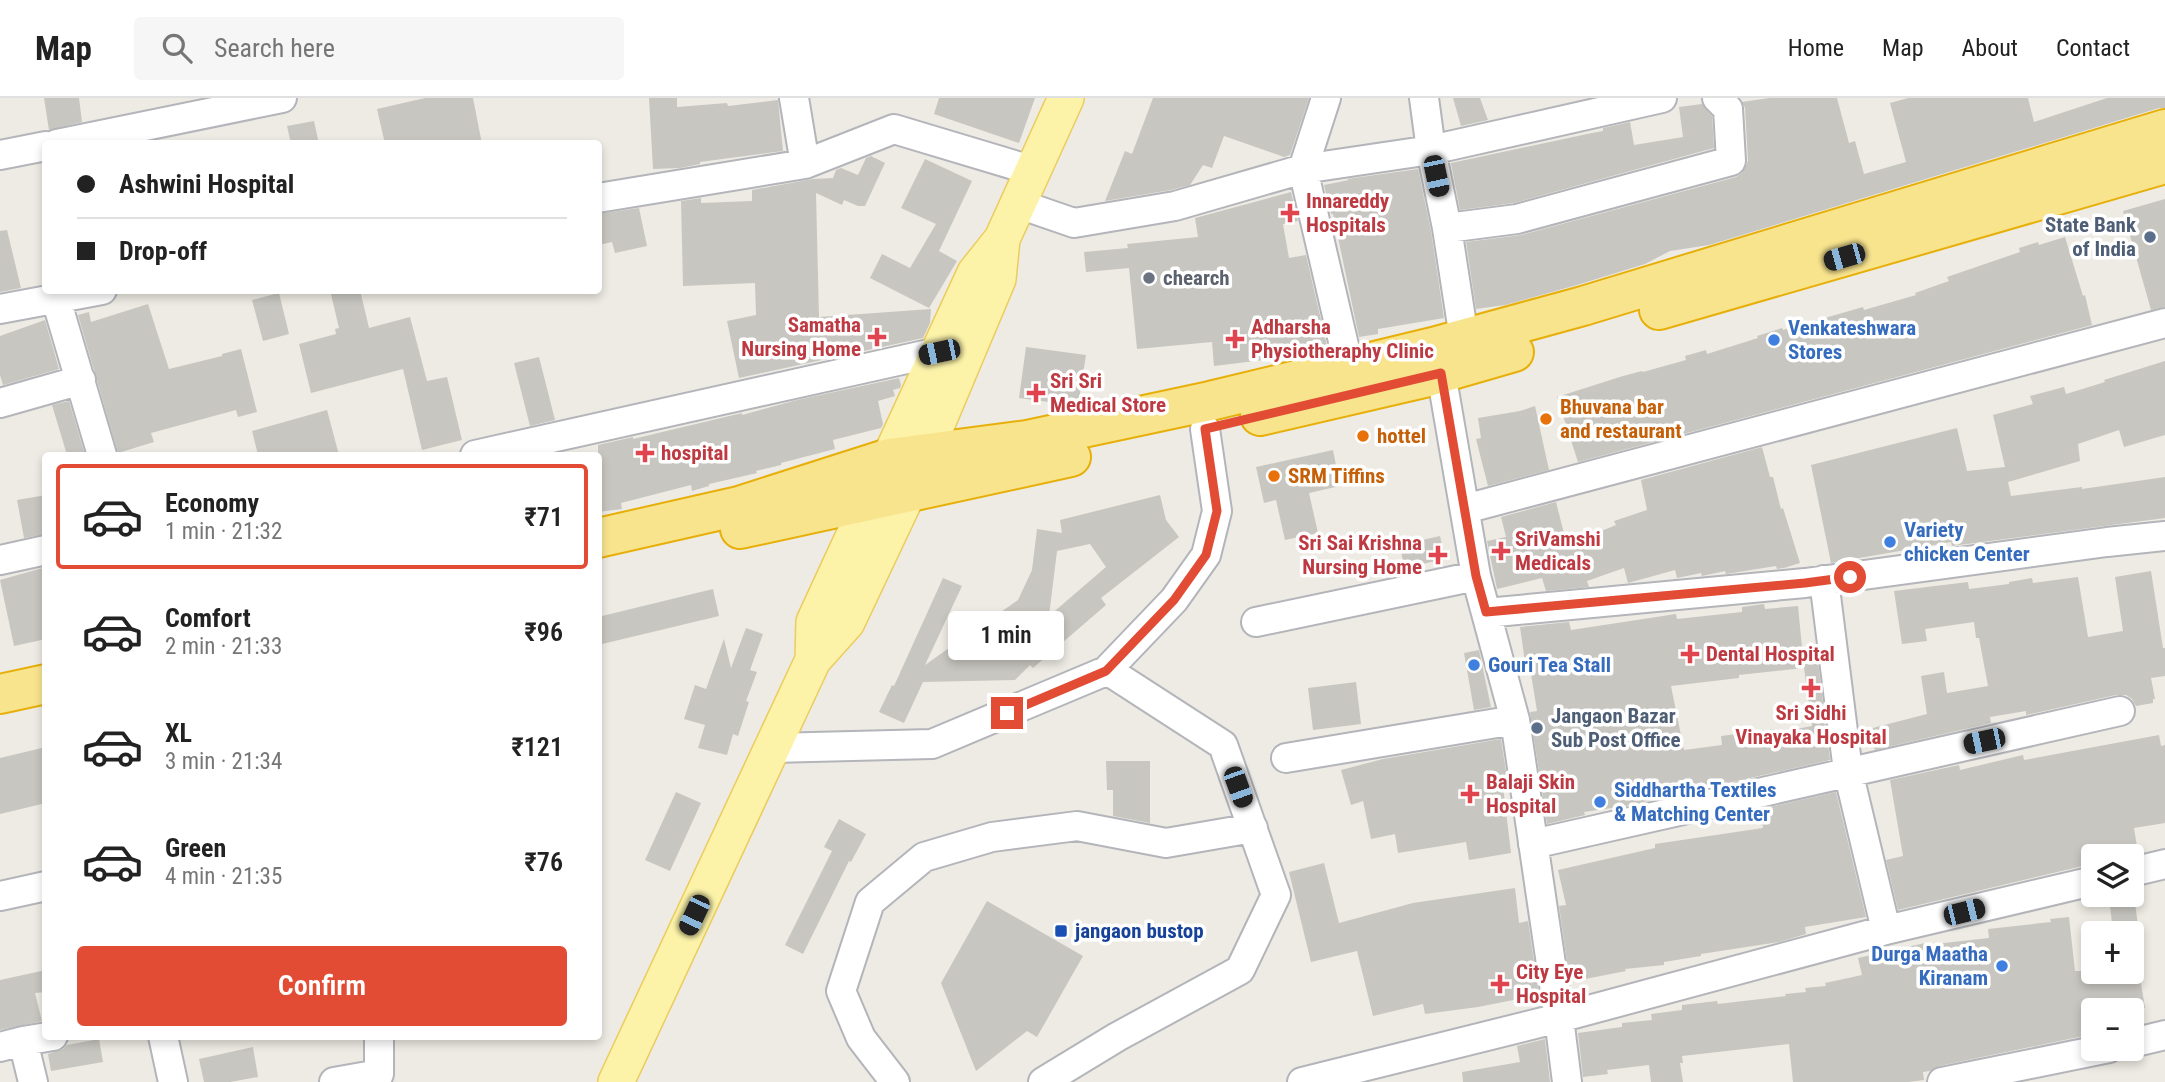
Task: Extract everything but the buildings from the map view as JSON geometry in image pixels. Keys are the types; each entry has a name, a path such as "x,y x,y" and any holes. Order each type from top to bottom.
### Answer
{"highway":[{"path":"602,537 739,506 907,456 1027,440 1210,401 1464,338 1583,306 2165,129"},
{"path":"602,559 1205,429 1441,373 2165,164"},
{"path":"0,675 42,666"},
{"path":"0,694 42,685"}],"main road":[{"path":"617,1082 813,660 847,622 908,493 907,456 939,352 975,273 1002,239 1066,98"},
{"path":"813,660 814,622 870,501 907,456 998,279 1002,239"}],"street":[{"path":"77,140 282,98"},
{"path":"794,98 805,164"},
{"path":"1326,98 1303,169 1349,367"},
{"path":"1424,98 1464,338"},
{"path":"1019,204 1074,223 1175,206 1303,169 1431,150 1662,98"},
{"path":"1447,228 1517,219 1731,161 1728,108 1717,98"},
{"path":"602,197 805,164 894,130 1034,171"},
{"path":"0,155 42,147"},
{"path":"0,309 82,294"},
{"path":"56,299 101,452"},
{"path":"1465,509 2165,323"},
{"path":"489,452 939,352"},
{"path":"1441,373 1476,576 1515,720 1567,1082"},
{"path":"0,403 80,380"},
{"path":"772,748 932,744 1107,670 1174,600 1206,555 1217,511 1205,429"},
{"path":"1486,612 1824,580 2165,536"},
{"path":"0,560 42,551"},
{"path":"1256,622 1476,576"},
{"path":"1824,580 1848,771 1886,930"},
{"path":"1043,1082 1117,1037 1240,970 1276,895 1223,745 1107,670"},
{"path":"1534,844 2120,710"},
{"path":"1286,758 1515,720"},
{"path":"895,1082 861,1038 841,991 870,902 924,857 992,837 1077,826 1166,843 1253,828"},
{"path":"2144,869 2165,864"},
{"path":"1302,1082 1559,1018 1886,930 2081,884"},
{"path":"0,896 42,887"},
{"path":"2144,1040 2165,1035"},
{"path":"33,1082 11,1044 42,1038"},
{"path":"164,1040 173,1082"},
{"path":"334,1082 377,1078 379,1040"},
{"path":"1942,1082 2081,1054"}],"place":[{"name":"Innareddy Hospitals","path":"1290,213"},
{"name":"State Bank of India","path":"2150,237"},
{"name":"chearch","path":"1149,278"},
{"name":"Samatha Nursing Home","path":"877,337"},
{"name":"Adharsha Physiotheraphy Clinic","path":"1235,339"},
{"name":"Venkateshwara Stores","path":"1774,340"},
{"name":"Sri Sri Medical Store","path":"1036,393"},
{"name":"Bhuvana bar and restaurant","path":"1546,419"},
{"name":"hottel","path":"1363,436"},
{"name":"hospital","path":"645,453"},
{"name":"SRM Tiffins","path":"1274,476"},
{"name":"Variety chicken Center","path":"1890,542"},
{"name":"SriVamshi Medicals","path":"1501,551"},
{"name":"Sri Sai Krishna Nursing Home","path":"1438,555"},
{"name":"Dental Hospital","path":"1690,654"},
{"name":"Gouri Tea Stall","path":"1474,665"},
{"name":"Sri Sidhi Vinayaka Hospital","path":"1811,688"},
{"name":"Jangaon Bazar Sub Post Office","path":"1537,728"},
{"name":"Balaji Skin Hospital","path":"1470,794"},
{"name":"Siddhartha Textiles & Matching Center","path":"1600,802"},
{"name":"jangaon bustop","path":"1061,931"},
{"name":"Durga Maatha Kiranam","path":"2002,966"},
{"name":"City Eye Hospital","path":"1500,984"}],"route":[{"path":"1007,713 1106,671 1174,600 1206,555 1217,511 1205,429 1441,373 1476,576 1486,612 1850,577"}]}
